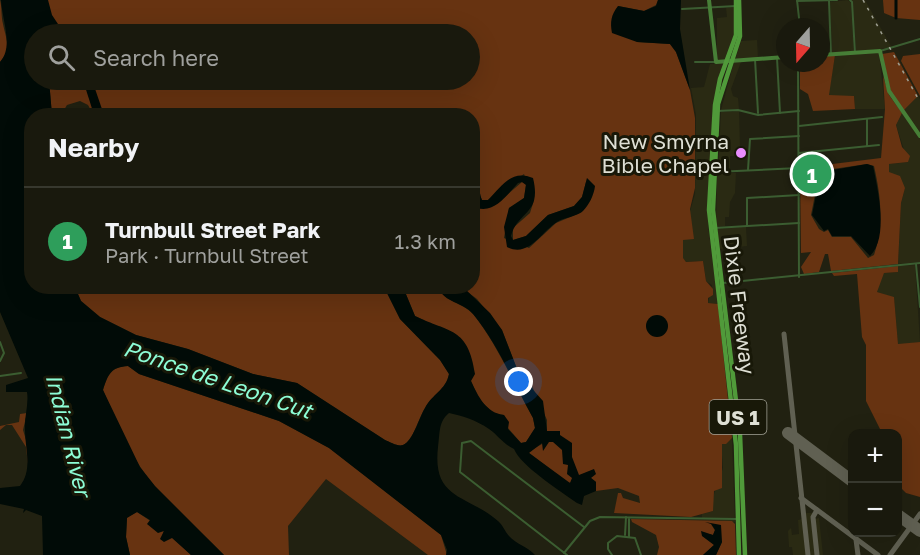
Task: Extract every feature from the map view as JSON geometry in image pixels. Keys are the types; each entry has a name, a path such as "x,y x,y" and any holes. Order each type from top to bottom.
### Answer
{"main road":[{"name":"US 1","path":"729,61 736,35 738,3"},
{"name":"Dixie Freeway","path":"729,61 718,85 712,229 736,421 744,555"},
{"name":"Dixie Freeway","path":"713,172 712,143 716,111"},
{"name":"Dixie Freeway","path":"739,555 741,519"}],"street":[{"path":"709,0 716,62"},
{"path":"799,18 797,1 837,0"},
{"path":"850,0 855,52"},
{"path":"828,1 831,54 879,51 920,39"},
{"path":"682,9 711,8 738,3"},
{"path":"879,51 889,91 920,136"},
{"path":"695,63 776,58"},
{"path":"755,59 758,115"},
{"path":"778,72 780,113"},
{"path":"798,72 799,277"},
{"path":"716,111 738,110 758,115 799,111"},
{"path":"799,126 882,117"},
{"path":"867,119 867,146"},
{"path":"748,170 750,139 799,136"},
{"path":"707,137 712,143"},
{"path":"799,153 879,145"},
{"path":"713,172 799,168"},
{"path":"747,226 747,198 799,195"},
{"path":"712,229 799,223"},
{"path":"719,284 918,263 920,307"},
{"path":"0,342 4,352 0,361"},
{"path":"0,376 21,373"},
{"path":"584,527 471,441 464,441 459,469 462,475 566,554 584,527 593,518 741,519"},
{"path":"627,537 628,517"},
{"path":"612,555 608,549 609,540 613,537 627,537 637,541 641,555"}],"shaded area":[{"path":"0,0 7,48 0,62"},
{"path":"47,0 658,0 656,5 644,11 618,6 637,42 670,44 676,52 690,90 695,118 695,188 690,209 694,239 683,240 683,258 686,262 703,261 706,281 713,289 713,295 708,298 708,303 718,304 732,438 726,444 722,444 722,488 714,491 713,511 691,517 614,513 618,493 621,493 623,498 640,503 639,496 618,488 596,491 596,482 591,478 568,483 528,452 542,444 547,435 547,420 532,386 519,374 502,330 470,294 480,294 480,207 501,200 522,182 526,184 524,198 509,208 504,238 529,248 556,223 582,212 587,178 582,197 574,206 548,215 526,236 513,240 513,228 530,213 534,200 524,174 488,200 482,200 480,191 480,108 90,108 80,101 67,105 65,108 51,108 50,90 480,90 480,24 47,24"},
{"path":"848,0 851,3 854,52 832,53 830,2"},
{"path":"852,0 865,0 892,48 856,51"},
{"path":"883,0 920,0 920,20 896,18 884,13"},
{"path":"735,7 736,29 726,60 717,61 717,18 727,17 726,8"},
{"path":"757,40 758,58 735,60 741,41"},
{"path":"879,52 885,109 855,109 854,96 828,96 835,55"},
{"path":"894,52 918,96 903,111 891,93 882,54"},
{"path":"920,54 920,96 901,61 903,56"},
{"path":"830,55 835,55 829,95 854,96 855,109 813,111 808,94 800,89 800,72 830,72"},
{"path":"734,62 741,62 731,89 733,96 738,98 739,109 721,110"},
{"path":"725,63 713,107 708,201 708,225 718,304 708,303 712,285 706,281 703,261 686,262 682,257 683,236 695,194 696,115 691,88 704,87 710,64"},
{"path":"883,76 889,95 902,113 896,125 902,147 910,156 908,162 889,164 889,172 900,176 905,188 901,203 898,264 831,271 828,254 825,254 819,272 804,274 801,267 811,252 801,253 800,168 881,158 885,109","holes":["867,164 874,166 880,200 880,221 874,255 868,258 851,237 832,237 828,230 824,232 819,229 811,215 816,190 826,184 833,169"]},
{"path":"918,96 920,99 920,134 903,111"},
{"path":"739,111 740,147 737,156 730,156 730,170 718,171 721,112"},
{"path":"902,113 920,137 920,262 898,264 901,203 905,188 889,172 889,164 908,162 896,125"},
{"path":"717,173 736,173 735,193 730,202 729,217 725,217 725,226 716,227"},
{"path":"746,227 747,246 720,249 717,229"},
{"path":"915,265 920,342 898,345 894,298 877,292 880,278 884,273 897,272 898,266"},
{"path":"898,266 898,272 884,273 877,292 894,297 898,344 920,342 920,497 906,493 902,489 902,429 880,429 866,401 866,345 862,337 857,274 834,276 832,273"},
{"path":"78,294 388,294 400,319 440,360 449,374 445,384 425,408 410,439 403,445 396,445 297,383 253,374 188,349 136,335 100,317 81,301"},
{"path":"406,294 443,294 474,315 498,352 533,418 535,428 526,442 521,443 508,428 504,415 493,413 479,399 471,381 424,320 415,316"},
{"path":"128,366 139,374 279,421 329,448 441,535 447,555 428,555 326,479 288,526 289,555 224,555 159,492 135,459 125,440 103,390 111,372"},
{"path":"27,413 23,430 29,450 28,464 26,447 12,425 6,425 0,430 0,426 19,422 20,414"},
{"path":"732,438 735,522 702,519 702,514 713,511 713,497 723,468 721,444"},
{"path":"137,512 164,530 161,540 172,537 191,555 130,555 126,537 127,517"},
{"path":"801,513 812,513 815,519 819,518 823,555 793,555 792,547 789,547 788,531 791,528 792,535 799,534 798,520 802,519"},
{"path":"631,519 732,521 735,524 736,555 716,555 722,542 715,530 713,535 709,534 714,545 703,555 657,555 659,547 656,535 632,522"}],"water":[{"path":"1,0 48,0 52,15 58,24 24,24 24,90 50,90 51,108 24,108 24,294 78,294 81,301 100,317 136,335 188,349 253,374 297,383 385,440 403,445 410,439 425,408 445,384 449,374 440,360 400,319 388,294 406,294 415,316 448,329 462,339 472,359 475,374 471,381 480,398 492,411 504,415 509,422 508,429 521,443 526,442 535,428 533,418 498,351 473,314 442,294 470,294 490,313 502,330 519,374 543,401 547,431 560,431 560,435 572,443 572,457 579,475 594,469 596,474 591,478 596,482 596,491 584,496 582,505 577,503 532,470 514,449 489,429 469,419 449,413 441,424 438,447 440,477 446,487 498,521 512,539 535,555 446,555 447,550 441,535 329,448 279,421 139,374 128,366 111,372 103,390 140,467 155,486 224,555 191,555 172,538 164,542 160,539 164,531 158,533 147,524 150,520 137,512 127,518 126,537 130,555 43,555 42,516 26,510 23,513 24,509 0,504 0,488 20,486 27,466 25,425 27,392 6,392 6,385 28,378 0,312 0,62 6,49","holes":["549,442 553,442 562,450 563,464 568,465 567,474 572,478 570,483 529,453 542,443 543,451"]},
{"path":"658,0 681,0 680,29 690,90 676,52 670,44 637,42 612,33 612,19 618,6 644,11 656,6"},
{"path":"86,90 95,90 102,108 92,108"},
{"path":"867,164 873,166 881,226 876,248 870,256 851,236 832,236 828,229 824,231 812,215 817,190 827,184 833,170"},
{"path":"513,177 533,178 535,190 532,206 514,228 511,236 513,240 526,236 548,215 574,206 582,197 587,178 595,186 591,200 583,211 557,222 528,247 522,249 507,247 504,227 509,208 524,198 526,185 522,182 518,183 495,206 480,208 480,191 482,200 488,200"},
{"path":"653,315 661,315 668,322 668,330 661,337 653,337 646,330 646,322"},
{"path":"705,522 721,525 722,542 716,555 703,555 714,545 702,536 701,531 713,535 715,530 711,524"}],"waterway":[{"path":"896,0 896,18"}],"taxiway":[{"path":"784,334 808,555"},
{"path":"801,498 878,555"},
{"path":"817,510 813,517 817,555"},
{"path":"890,555 920,514"},
{"path":"856,537 858,555"}],"runway":[{"path":"788,433 848,478"},
{"path":"902,518 920,531"}],"railway":[{"path":"863,0 920,102"}],"place":[{"name":"New Smyrna Bible Chapel","path":"741,153"},
{"name":"Turnbull Street Park","path":"812,174"}],"water label":[{"name":"Ponce de Leon Cut","path":"218,379"},
{"name":"Indian River","path":"69,435"}]}
